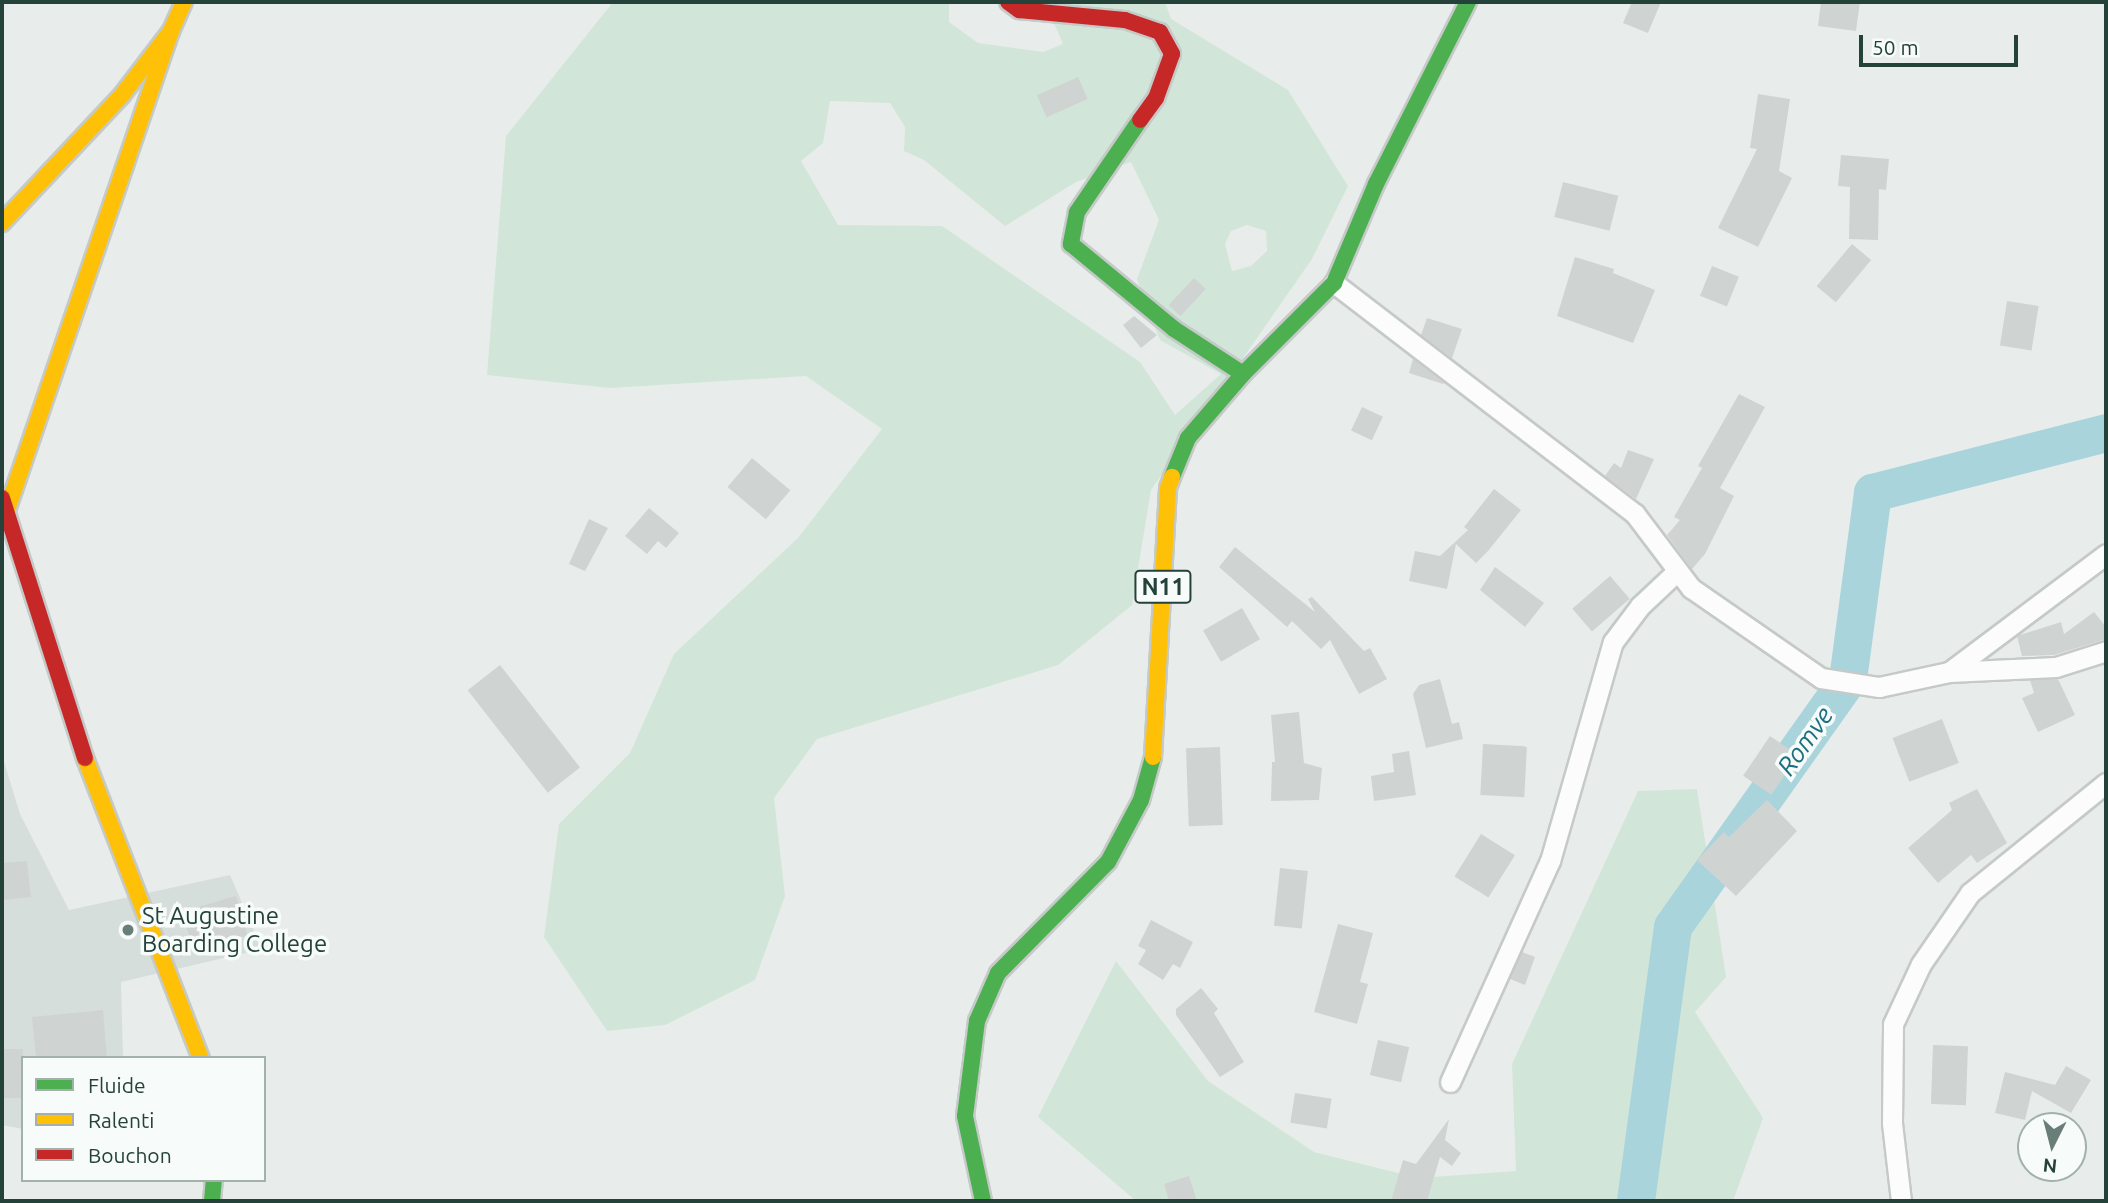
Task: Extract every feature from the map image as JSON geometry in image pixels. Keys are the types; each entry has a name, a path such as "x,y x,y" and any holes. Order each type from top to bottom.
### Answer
{"main road":[{"path":"184,2 171,31 4,505 103,813 155,929 200,1056"},
{"path":"1008,2 1019,10 1125,20 1160,32 1172,54 1156,98 1077,212 1071,244 1174,329 1243,374"},
{"name":"N11","path":"983,1201 965,1116 977,1021 998,973 1108,862 1141,800 1155,749 1168,488 1188,438 1243,374 1334,283 1376,184 1468,2"},
{"path":"2,223 122,95 171,31"},
{"path":"212,1201 214,1182"}],"street":[{"path":"1334,283 1635,514 1675,573 1821,678 1861,688 1949,672 2056,667 2106,650"},
{"path":"1949,672 2106,554"},
{"path":"1450,1082 1549,861 1613,642 1640,606 1675,573"},
{"path":"1901,1201 1892,1124 1893,1024 1921,964 1969,893 2106,783"}],"shaded area":[{"name":"St Augustine Boarding College","path":"2,755 20,814 69,910 230,875 262,949 121,982 123,1056 21,1056 21,1129 2,1125"}],"green space":[{"path":"613,2 949,2 949,22 978,43 1043,52 1063,44 1045,2 1165,2 1171,19 1288,90 1348,186 1312,259 1151,490 1132,605 1058,665 817,739 774,798 785,896 755,980 665,1025 607,1031 544,937 559,824 630,753 674,654 798,538 882,429 806,376 610,388 487,375 506,136","holes":["830,101 890,103 905,127 904,151 924,160 1005,226 1076,182 1131,162 1159,220 1137,279 1160,340 1221,374 1175,415 1140,362 942,226 838,225 801,161 823,143","1247,225 1266,231 1267,251 1251,266 1232,271 1225,244 1231,231"]},
{"path":"1697,789 1726,977 1695,1012 1763,1118 1733,1201 1136,1201 1038,1117 1116,961 1208,1081 1314,1152 1418,1178 1516,1171 1512,1064 1638,791"}],"building":[{"path":"1632,2 1661,2 1648,33 1623,23"},
{"path":"1821,2 1860,2 1856,31 1818,26"},
{"path":"1078,77 1088,99 1047,117 1037,95"},
{"path":"1758,94 1790,99 1779,171 1792,178 1758,247 1718,228 1757,149 1750,148"},
{"path":"1841,155 1889,159 1886,190 1879,189 1878,240 1849,239 1850,187 1838,186"},
{"path":"1563,182 1618,196 1610,231 1554,217"},
{"path":"1852,244 1871,260 1836,302 1817,286"},
{"path":"1575,257 1614,269 1613,273 1655,290 1633,343 1557,316"},
{"path":"1712,266 1739,277 1727,307 1700,296"},
{"path":"1194,278 1206,289 1180,316 1169,305"},
{"path":"2007,301 2039,306 2032,350 2000,345"},
{"path":"1134,316 1157,335 1141,348 1123,325"},
{"path":"1427,318 1462,329 1452,358 1421,335"},
{"path":"1413,359 1444,383 1409,373"},
{"path":"1739,394 1765,407 1720,488 1734,496 1705,554 1692,569 1667,535 1680,520 1674,517 1702,468 1698,466"},
{"path":"1362,407 1383,417 1372,440 1351,431"},
{"path":"1628,450 1654,459 1636,499 1605,476 1614,463 1621,468"},
{"path":"752,458 790,490 766,519 728,487"},
{"path":"1494,489 1521,510 1488,551 1476,563 1456,544 1447,589 1409,581 1415,551 1440,556 1468,530 1464,527"},
{"path":"649,508 679,533 666,548 658,541 647,554 625,536"},
{"path":"589,519 608,528 585,571 569,564"},
{"path":"1235,547 1315,612 1308,599 1312,597 1364,651 1370,648 1387,679 1359,694 1330,640 1321,649 1292,621 1287,627 1219,567"},
{"path":"1495,567 1544,603 1525,627 1480,590"},
{"path":"1610,576 1630,599 1592,631 1572,609"},
{"path":"1242,608 1260,639 1221,662 1203,630"},
{"path":"2094,612 2106,627 2106,639 2054,655 2022,656 2017,636 2061,622 2064,634"},
{"path":"500,665 580,767 548,793 468,690"},
{"path":"1440,679 1452,724 1459,722 1463,739 1426,748 1413,694 1419,685"},
{"path":"2058,679 2075,715 2038,732 2022,698 2034,693 2030,680"},
{"path":"1299,712 1304,763 1322,768 1319,800 1271,801 1272,762 1275,762 1271,715"},
{"path":"1942,719 1959,763 1909,782 1893,738"},
{"path":"1770,736 1798,755 1771,795 1743,776"},
{"path":"1483,744 1527,746 1524,797 1480,795"},
{"path":"1220,747 1223,825 1189,826 1186,748"},
{"path":"1409,751 1416,795 1374,801 1371,776 1394,772 1392,754"},
{"path":"1977,789 2007,843 1977,863 1971,855 1938,883 1908,848 1952,810 1949,803"},
{"path":"1767,800 1797,831 1736,896 1697,860 1724,832 1729,837"},
{"path":"1481,834 1515,855 1488,898 1455,876"},
{"path":"27,861 31,897 2,900 2,863"},
{"path":"1280,868 1308,871 1302,929 1274,926"},
{"path":"236,896 247,935 193,951 182,911"},
{"path":"1151,920 1193,942 1180,968 1173,964 1163,980 1138,964 1146,950 1138,946"},
{"path":"1338,924 1373,933 1360,982 1368,984 1357,1024 1314,1012"},
{"path":"1522,952 1535,957 1525,985 1510,979"},
{"path":"1201,988 1218,1009 1214,1013 1244,1062 1220,1077 1176,1015 1176,1009"},
{"path":"103,1010 107,1056 36,1056 32,1017"},
{"path":"1378,1040 1409,1047 1401,1082 1370,1075"},
{"path":"1933,1045 1968,1046 1966,1105 1931,1104"},
{"path":"2,1049 23,1049 21,1098 2,1098"},
{"path":"2066,1066 2091,1080 2072,1112 2032,1091 2027,1112 2017,1112 2017,1118 1995,1113 2005,1072 2055,1085"},
{"path":"1295,1093 1332,1099 1327,1128 1290,1123"},
{"path":"1449,1119 1445,1140 1461,1153 1452,1166 1440,1157 1427,1201 1391,1201 1403,1160 1416,1164"},
{"path":"1189,1176 1197,1201 1169,1201 1164,1184"}],"waterway":[{"name":"Romve","path":"1636,1201 1673,927 1848,680 1873,493 2106,433"}],"traffic: fast":[{"path":"1172,477 1188,438 1243,374 1334,283 1376,184 1468,2"},
{"path":"1140,120 1077,212 1071,244 1174,329 1243,374"},
{"path":"983,1201 965,1116 977,1021 998,973 1108,862 1141,800 1153,757"},
{"path":"212,1201 214,1182"}],"traffic: slow":[{"path":"2,223 122,95 171,31 184,2"},
{"path":"6,513 171,31"},
{"path":"1153,757 1168,488 1172,477"},
{"path":"85,758 200,1056"}],"traffic: jam":[{"path":"1008,2 1019,10 1125,20 1160,32 1172,54 1156,98 1140,120"},
{"path":"2,498 85,758"}],"place":[{"name":"St Augustine Boarding College","path":"128,930"}]}
